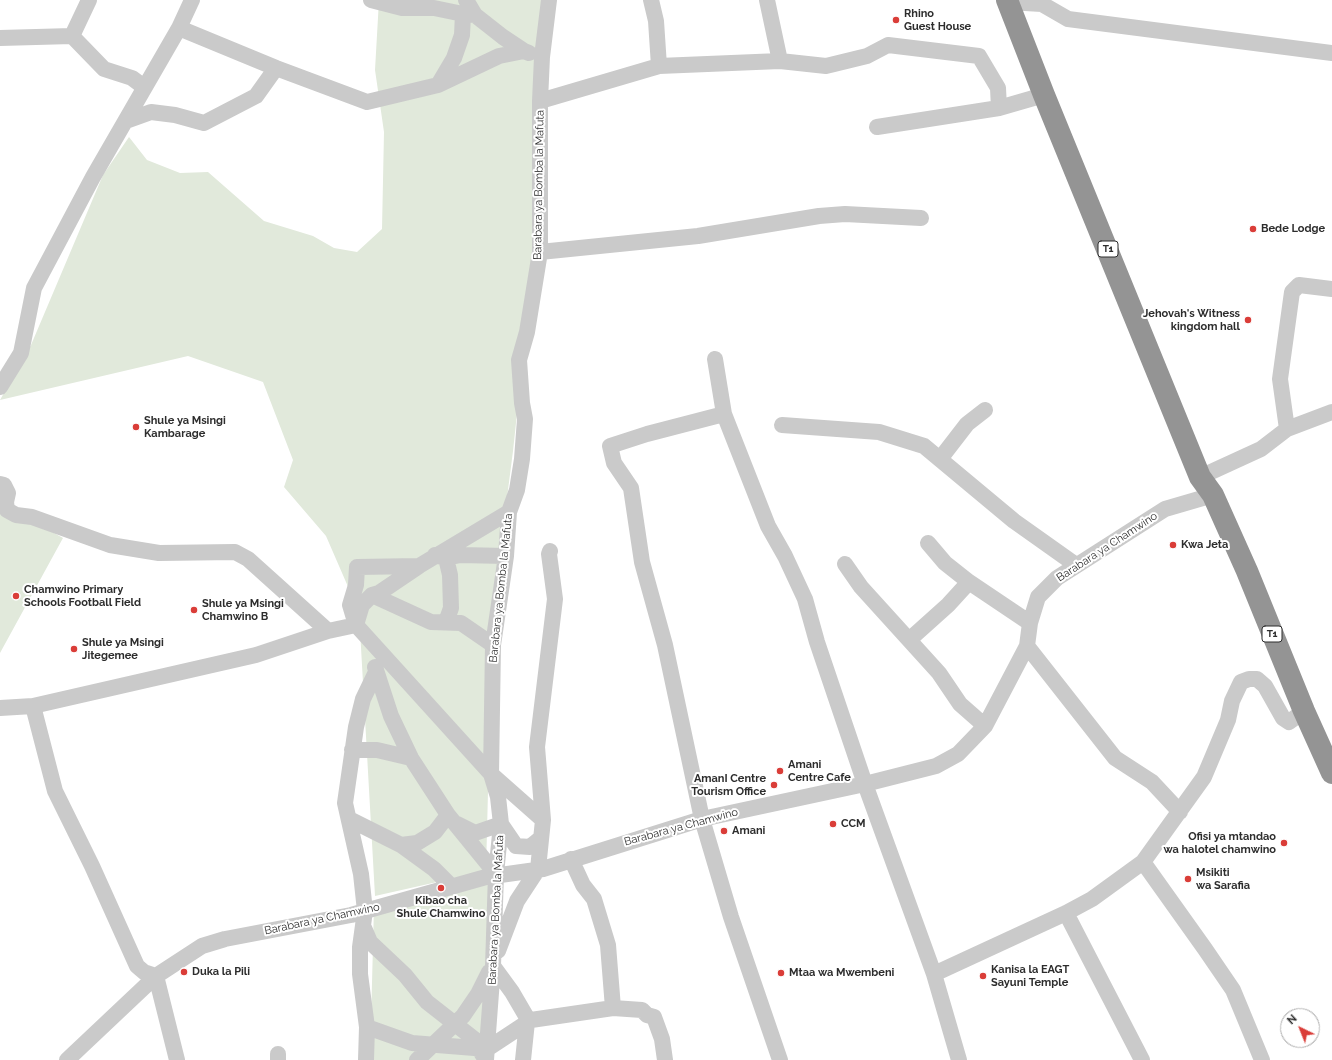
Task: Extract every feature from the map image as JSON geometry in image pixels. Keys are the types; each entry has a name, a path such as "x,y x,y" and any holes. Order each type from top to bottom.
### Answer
{"highway":[{"name":"T1","path":"1008,1 1044,95 1200,478 1213,495 1247,570 1304,711 1332,773"}],"street":[{"path":"72,36 89,0"},
{"path":"0,387 21,353 34,288 93,177 179,28 192,0"},
{"path":"371,0 402,8 468,10 524,51 542,57"},
{"name":"Barabara ya Bomba la Mafuta","path":"483,1056 489,1021 493,966 496,874 501,824 498,797 491,774 493,645 506,556 509,512 517,490 525,419 522,403 519,360 527,332 540,252 540,101 542,57 549,0"},
{"path":"651,0 656,20 659,66"},
{"path":"767,0 780,61"},
{"path":"1008,1 1042,4 1068,19 1332,53"},
{"path":"438,85 454,58 462,35 468,10"},
{"path":"179,28 276,68 367,102 438,85 499,56 524,51"},
{"path":"0,38 72,36 104,69 132,78 144,87"},
{"path":"540,101 659,66 780,61 826,66 867,56 888,45 979,56 998,88 999,108"},
{"path":"126,122 151,112 175,115 204,123 256,96 276,68"},
{"path":"877,127 999,108 1044,95"},
{"path":"540,252 698,236 819,216 845,214 921,218"},
{"path":"1287,429 1280,379 1292,292 1299,286 1332,289"},
{"path":"715,359 724,414 768,526 785,556 805,599 817,642 865,784 934,974 959,1060"},
{"path":"940,459 968,424 985,410"},
{"path":"1200,478 1261,449 1287,429 1332,412"},
{"path":"724,414 647,434 610,446 614,463 631,488 642,562 665,645 702,819 731,916 780,1060"},
{"path":"782,426 880,432 924,446 1014,521 1076,565"},
{"path":"0,484 4,485 8,493 6,502 7,510 16,515 32,517 110,545 159,553 235,552 248,559 328,631"},
{"name":"Barabara ya Chamwino","path":"67,1060 156,976 202,946 225,939 366,911 496,874 538,869 702,819 865,784 936,766 958,754 985,726 1027,646 1030,623 1038,598 1057,578 1165,509 1213,495"},
{"path":"356,625 362,606 372,595 379,593 419,566 440,557 509,512"},
{"path":"928,543 945,563 969,582 1030,623"},
{"path":"417,1060 430,1045 463,1016 478,994 493,966 517,901 538,869 543,820 537,748 555,599 549,554 550,551"},
{"path":"440,557 460,555 506,556"},
{"path":"440,557 450,575 451,608 446,622"},
{"path":"845,564 861,588 939,673 960,704 985,726"},
{"path":"419,566 357,567 356,585 350,605 356,625 491,774 543,820"},
{"path":"909,640 948,605 969,582"},
{"path":"372,595 431,622 461,623 493,645"},
{"path":"0,708 33,706 256,655 328,631 356,625"},
{"path":"370,639 376,672 383,695 391,716 412,758 451,819 496,874"},
{"path":"1027,646 1115,758 1152,782 1180,812"},
{"path":"366,1060 367,1027 360,974 360,947 366,911 361,874 345,803 352,750 363,700 376,672"},
{"path":"934,974 1066,913 1092,899 1143,862 1204,777 1228,720 1232,700 1241,682 1248,679 1257,679 1265,686 1283,718 1289,722 1304,711"},
{"path":"383,695 389,684 396,681 408,682"},
{"path":"33,706 55,791 92,866 137,966 144,972 156,976 177,1060"},
{"path":"352,750 377,750 412,758"},
{"path":"349,818 400,845 434,869 451,886"},
{"path":"451,819 475,834 501,824 516,846 530,847 541,838"},
{"path":"400,845 417,843 435,832 451,819"},
{"path":"571,859 582,885 594,899 608,945 613,1008"},
{"path":"1143,862 1206,949 1233,990 1262,1060"},
{"path":"1066,913 1142,1060"},
{"path":"364,928 370,942 405,976 427,1002 454,1025 483,1056"},
{"path":"493,966 512,992 526,1016 527,1022 522,1059"},
{"path":"483,1056 503,1038 531,1020 570,1013 613,1008 642,1010 647,1015 654,1017 662,1039 665,1060"},
{"path":"489,1021 522,1059"},
{"path":"367,1027 412,1043 430,1045 483,1056"}],"shaded area":[{"path":"379,0 549,0 534,254 504,521 491,671 486,871 375,896 359,612 326,536 284,487 293,460 263,382 188,356 0,400 31,345 103,175 129,137 147,160 180,173 208,172 264,221 313,236 334,248 357,252 382,229 384,132 375,70"},
{"name":"Chamwino Primary Schools Football Field","path":"0,503 63,538 0,653"},
{"path":"489,879 483,1060 370,1060 374,906"}],"place":[{"name":"Rhino Guest House","path":"896,20"},
{"name":"Bede Lodge","path":"1253,229"},
{"name":"Jehovah's Witness kingdom hall","path":"1248,320"},
{"name":"Shule ya Msingi Kambarage","path":"136,427"},
{"name":"Kwa Jeta","path":"1173,545"},
{"name":"Chamwino Primary Schools Football Field","path":"16,596"},
{"name":"Shule ya Msingi Chamwino B","path":"194,610"},
{"name":"Shule ya Msingi Jitegemee","path":"74,649"},
{"name":"Amani Centre Cafe","path":"780,771"},
{"name":"AmanI Centre Tourism Office","path":"774,785"},
{"name":"CCM","path":"833,824"},
{"name":"Amani","path":"724,831"},
{"name":"Ofisi ya mtandao wa halotel chamwino","path":"1284,843"},
{"name":"Msikiti wa Sarafia","path":"1188,879"},
{"name":"Kibao cha Shule Chamwino","path":"441,888"},
{"name":"Duka la Pili","path":"184,972"},
{"name":"Mtaa wa Mwembeni","path":"781,973"},
{"name":"Kanisa la EAGT Sayuni Temple","path":"983,976"}]}
